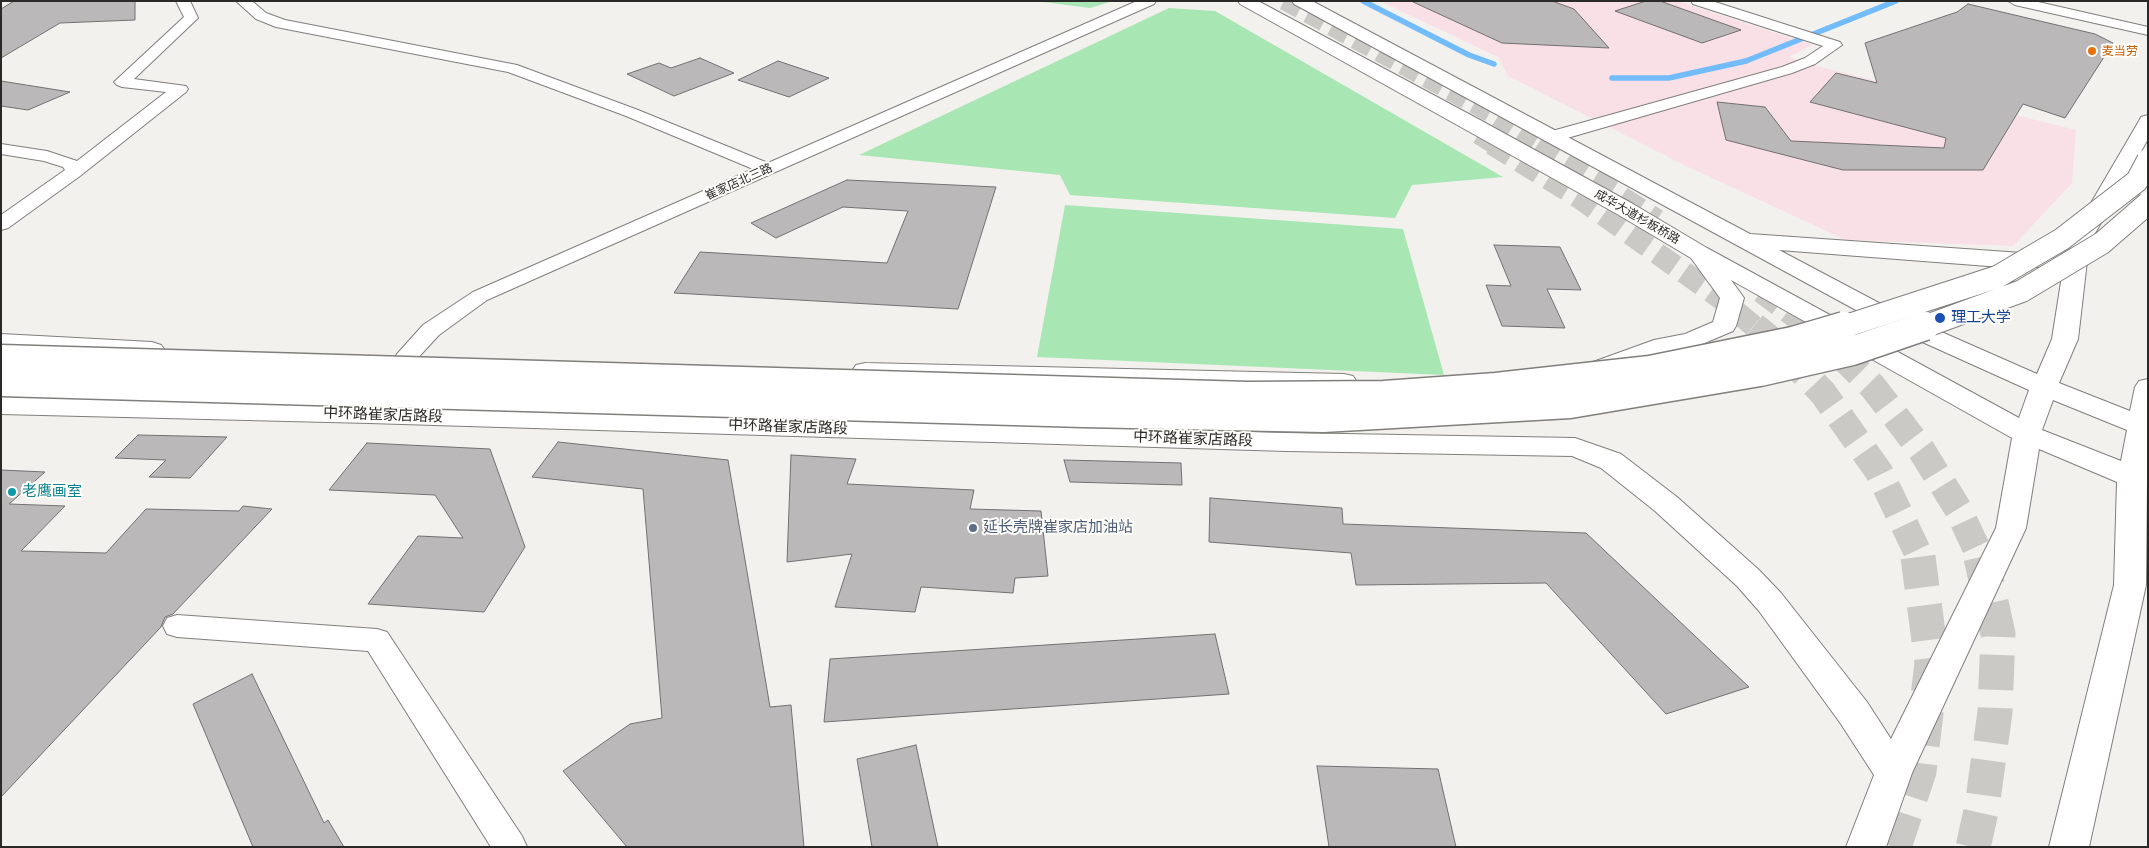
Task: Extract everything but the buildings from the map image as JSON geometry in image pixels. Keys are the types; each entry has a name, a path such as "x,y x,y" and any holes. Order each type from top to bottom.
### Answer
{"main road":[{"name":"成华大道杉板桥路","path":"1246,1 1608,199 1699,253 2027,434 2143,485"},
{"name":"成华大道杉板桥路","path":"1300,1 1887,317 2044,387 2145,427"},
{"path":"1866,847 1892,773 2011,528 2027,434 2044,387 2065,339 2078,244 2148,121"},
{"path":"1,359 1248,396 1384,395 1496,387 1650,370 1793,341 1856,323 1996,277 2062,239 2136,182 2148,160"},
{"path":"1,382 1073,413 1313,418 1570,404 1760,372 1852,351 1962,314 2022,291 2102,243 2148,202"},
{"path":"1742,240 1988,259 2042,260 2078,244"},
{"path":"1,342 167,351 405,359 1470,386 1529,382 1588,373 1663,345 1691,340 1724,326 1732,298 1699,253"},
{"path":"2069,847 2130,586 2143,485 2148,387"},
{"name":"中环路崔家店路段","path":"1,405 368,414 1276,442 1575,447 1611,461 1666,504 1748,578 1770,602 1854,713 1892,773"}],"street":[{"path":"1,224 74,172 180,90 122,82 191,18 183,1"},
{"path":"243,1 261,16 289,26 512,68 632,113 768,169"},
{"name":"崔家店北三路","path":"368,414 405,359 431,330 480,296 1149,1"},
{"path":"1551,137 1787,70 1810,61 1835,45 1698,1"},
{"path":"2015,1 2148,32"},
{"path":"1,149 47,156 70,164 74,172"},
{"path":"177,626 377,640 510,847"}],"shaded area":[{"path":"1380,1 1678,1 1812,45 1789,57 1816,66 2076,130 2072,183 2013,246 1846,240 1686,166 1508,76 1498,57"}],"green space":[{"path":"1036,1 1113,1 1090,8"},
{"path":"1169,8 1215,11 1503,177 1412,185 1395,218 1070,195 1060,175 859,155"},
{"path":"1065,205 1403,229 1444,375 1037,357"}],"waterway":[{"path":"1363,1 1469,55 1494,64"},
{"path":"1612,78 1669,78 1746,61 1896,1"}],"tunnel":[{"path":"1284,1 1493,115 1540,145"},
{"path":"1478,135 1494,145"},
{"path":"1492,144 1581,199 1720,298 1756,328"},
{"path":"1538,144 1657,220"},
{"path":"1761,292 1809,328"},
{"path":"1754,326 1777,345 1823,393 1879,472 1917,551 1918,558"},
{"path":"1808,326 1839,353 1873,387 1922,451 1958,509 1981,558"},
{"path":"1894,847 1919,771 1932,663 1918,557"},
{"path":"1973,847 1982,807 1995,712 1998,634 1981,557"}],"place":[{"name":"麦当劳","path":"2092,51"},
{"name":"理工大学","path":"1940,318"},
{"name":"老鹰画室","path":"12,492"},
{"name":"延长壳牌崔家店加油站","path":"973,528"}]}
